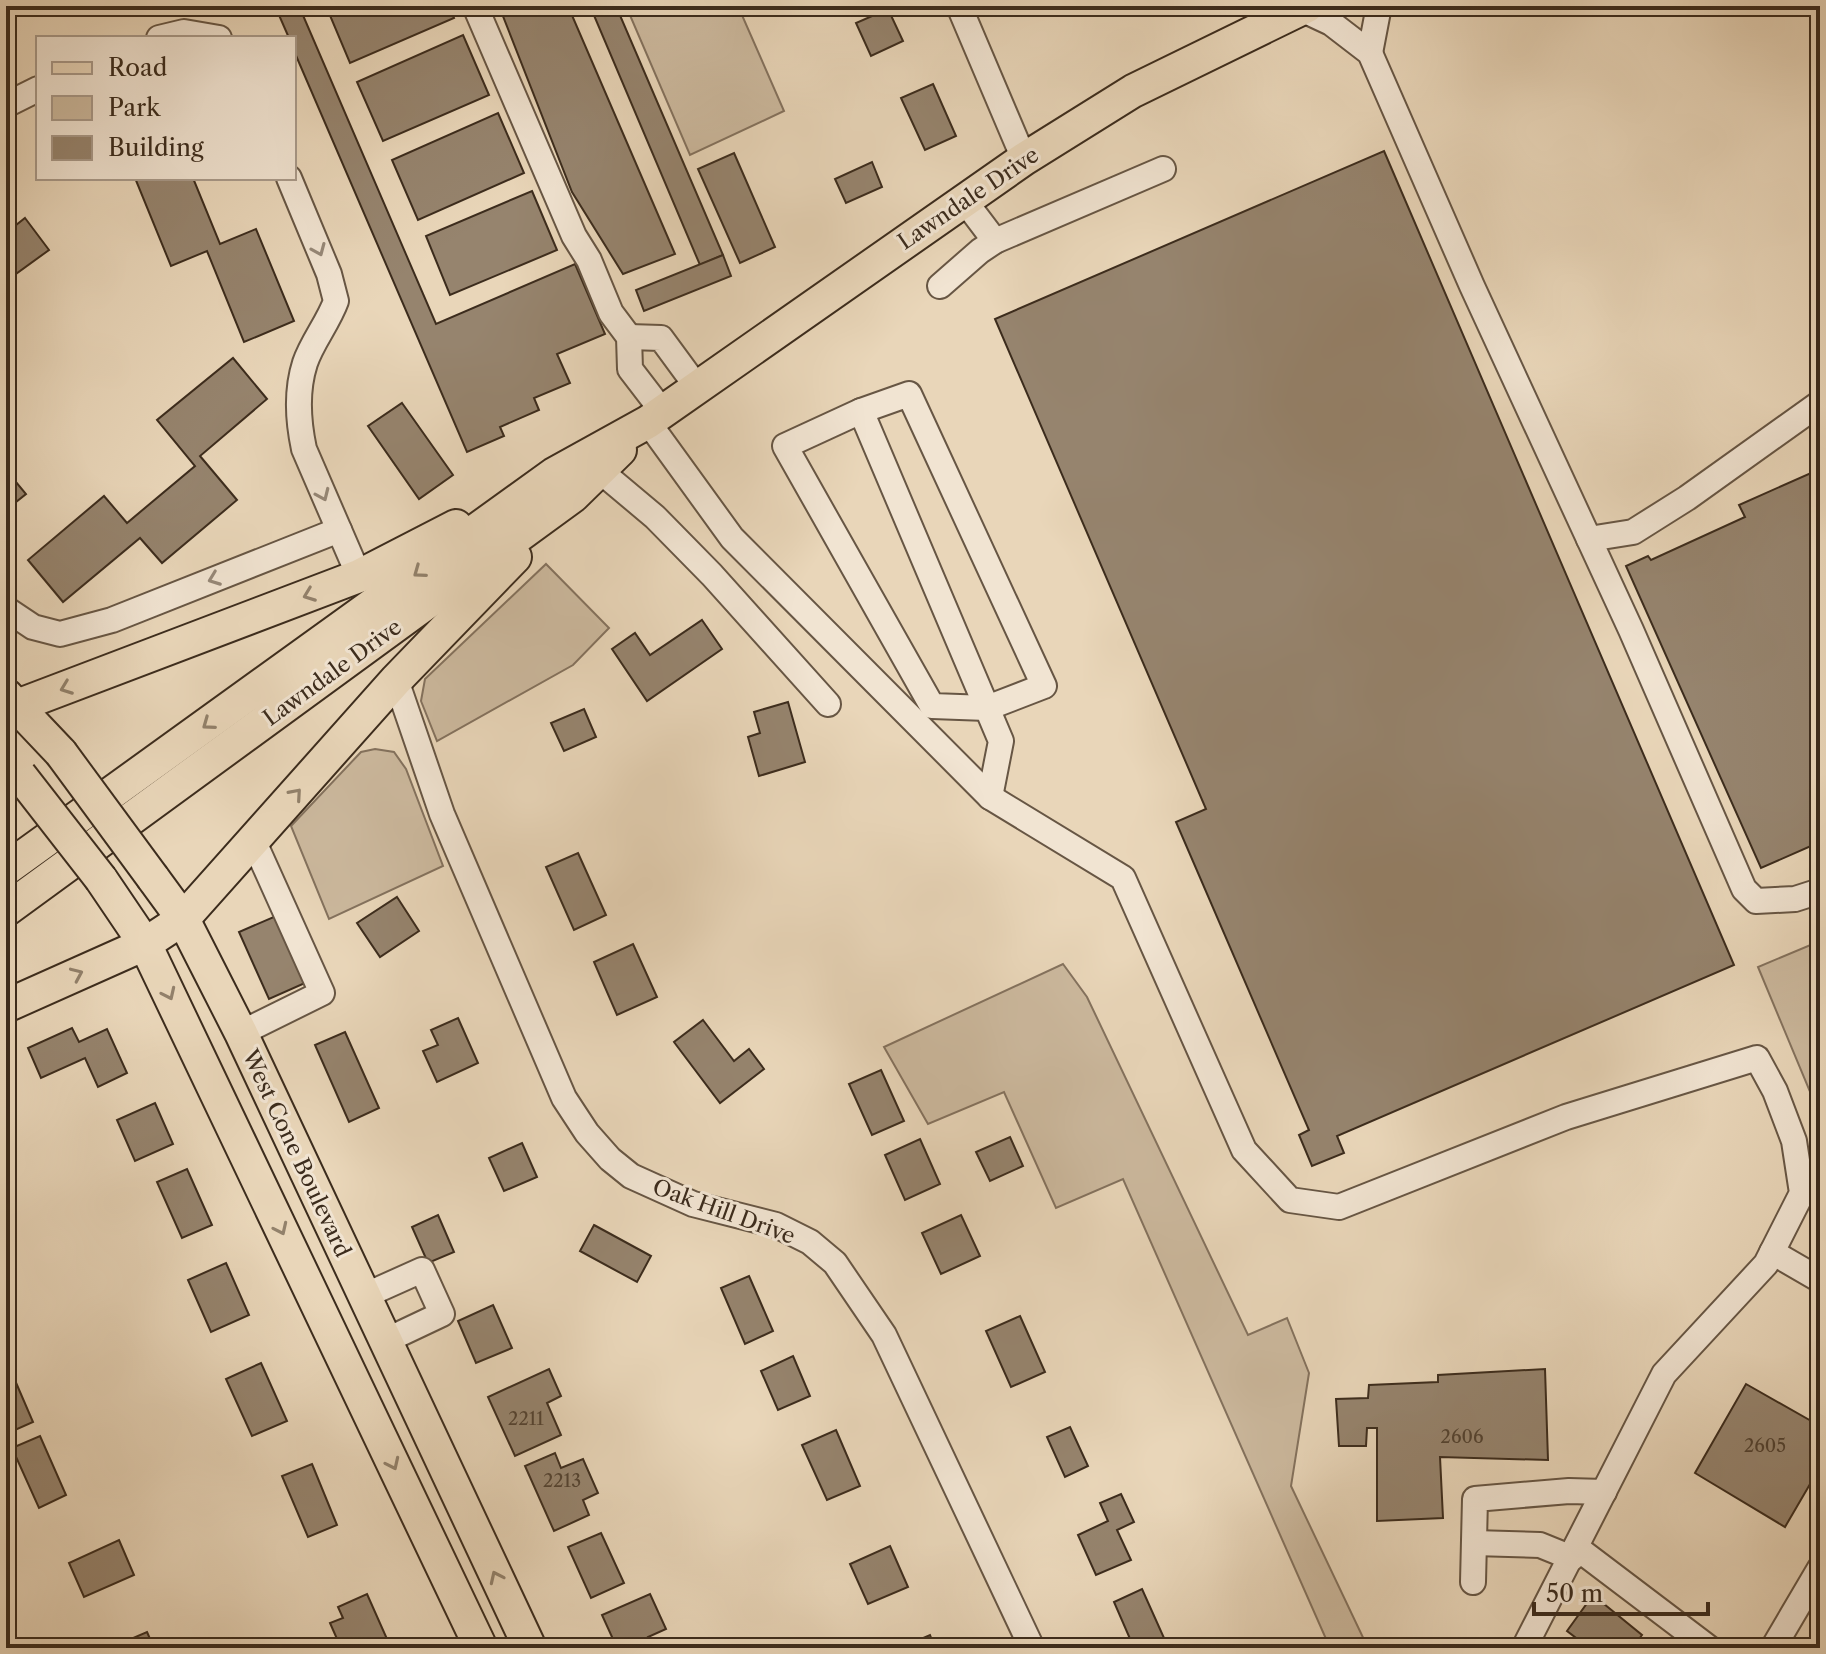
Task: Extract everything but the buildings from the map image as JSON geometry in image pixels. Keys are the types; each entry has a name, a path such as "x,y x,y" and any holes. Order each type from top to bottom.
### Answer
{"main road":[{"name":"Lawndale Drive","path":"6,910 564,485 697,387 964,200 1133,91 1304,7"},
{"name":"Lawndale Drive","path":"6,869 564,485 599,470 656,417"},
{"path":"10,705 359,576 564,485"},
{"path":"6,1006 145,944 183,919 254,842 564,485"},
{"name":"West Cone Boulevard","path":"10,705 61,753 183,919 241,1033 530,1648"},
{"path":"13,768 101,879 145,944 481,1648"}],"street":[{"path":"475,6 574,236 589,260 611,313 629,337 630,369 656,417 732,538 990,797 1123,878 1244,1150 1290,1200 1339,1207 1566,1117 1757,1058 1775,1091 1794,1141 1802,1193 1766,1264 1664,1374 1524,1648"},
{"path":"959,6 1024,159"},
{"path":"1370,53 1379,6"},
{"path":"1304,7 1370,53 1744,889 1756,901 1795,899 1820,891"},
{"path":"167,36 184,32 207,36"},
{"path":"6,105 36,90"},
{"path":"940,286 995,241 1163,169"},
{"path":"290,180 329,274 336,301 306,361 299,393 300,428 304,449 359,576"},
{"path":"964,200 995,241"},
{"path":"629,337 661,338 697,387"},
{"path":"909,394 1044,686 987,708 932,706 785,446 861,411 909,394"},
{"path":"1589,539 1633,532 1687,498 1820,403"},
{"path":"861,411 1001,741 990,797"},
{"path":"599,470 655,517 712,575 828,704"},
{"path":"6,609 33,627 60,634 112,620 339,530"},
{"name":"Oak Hill Drive","path":"396,680 442,814 564,1098 587,1133 610,1159 631,1176 693,1204 776,1225 810,1242 835,1263 884,1335 1032,1648"},
{"path":"241,1033 322,993 254,842"},
{"path":"1772,1252 1820,1280"},
{"path":"364,1296 422,1270 442,1314 385,1341"},
{"path":"1473,1582 1475,1499 1569,1491 1604,1492"},
{"path":"1474,1543 1540,1545 1574,1553 1709,1648"},
{"path":"1773,1648 1820,1568"}],"green space":[{"path":"626,6 738,6 784,111 690,155"},
{"path":"546,564 609,628 573,665 437,741 421,701 425,679"},
{"path":"375,749 394,752 406,769 443,866 329,919 291,826 361,752"},
{"path":"1820,941 1820,1110 1818,1111 1758,967"},
{"path":"1063,964 1087,997 1248,1335 1287,1318 1309,1373 1291,1486 1368,1648 1330,1648 1123,1179 1056,1208 1004,1092 928,1124 884,1047"}]}
